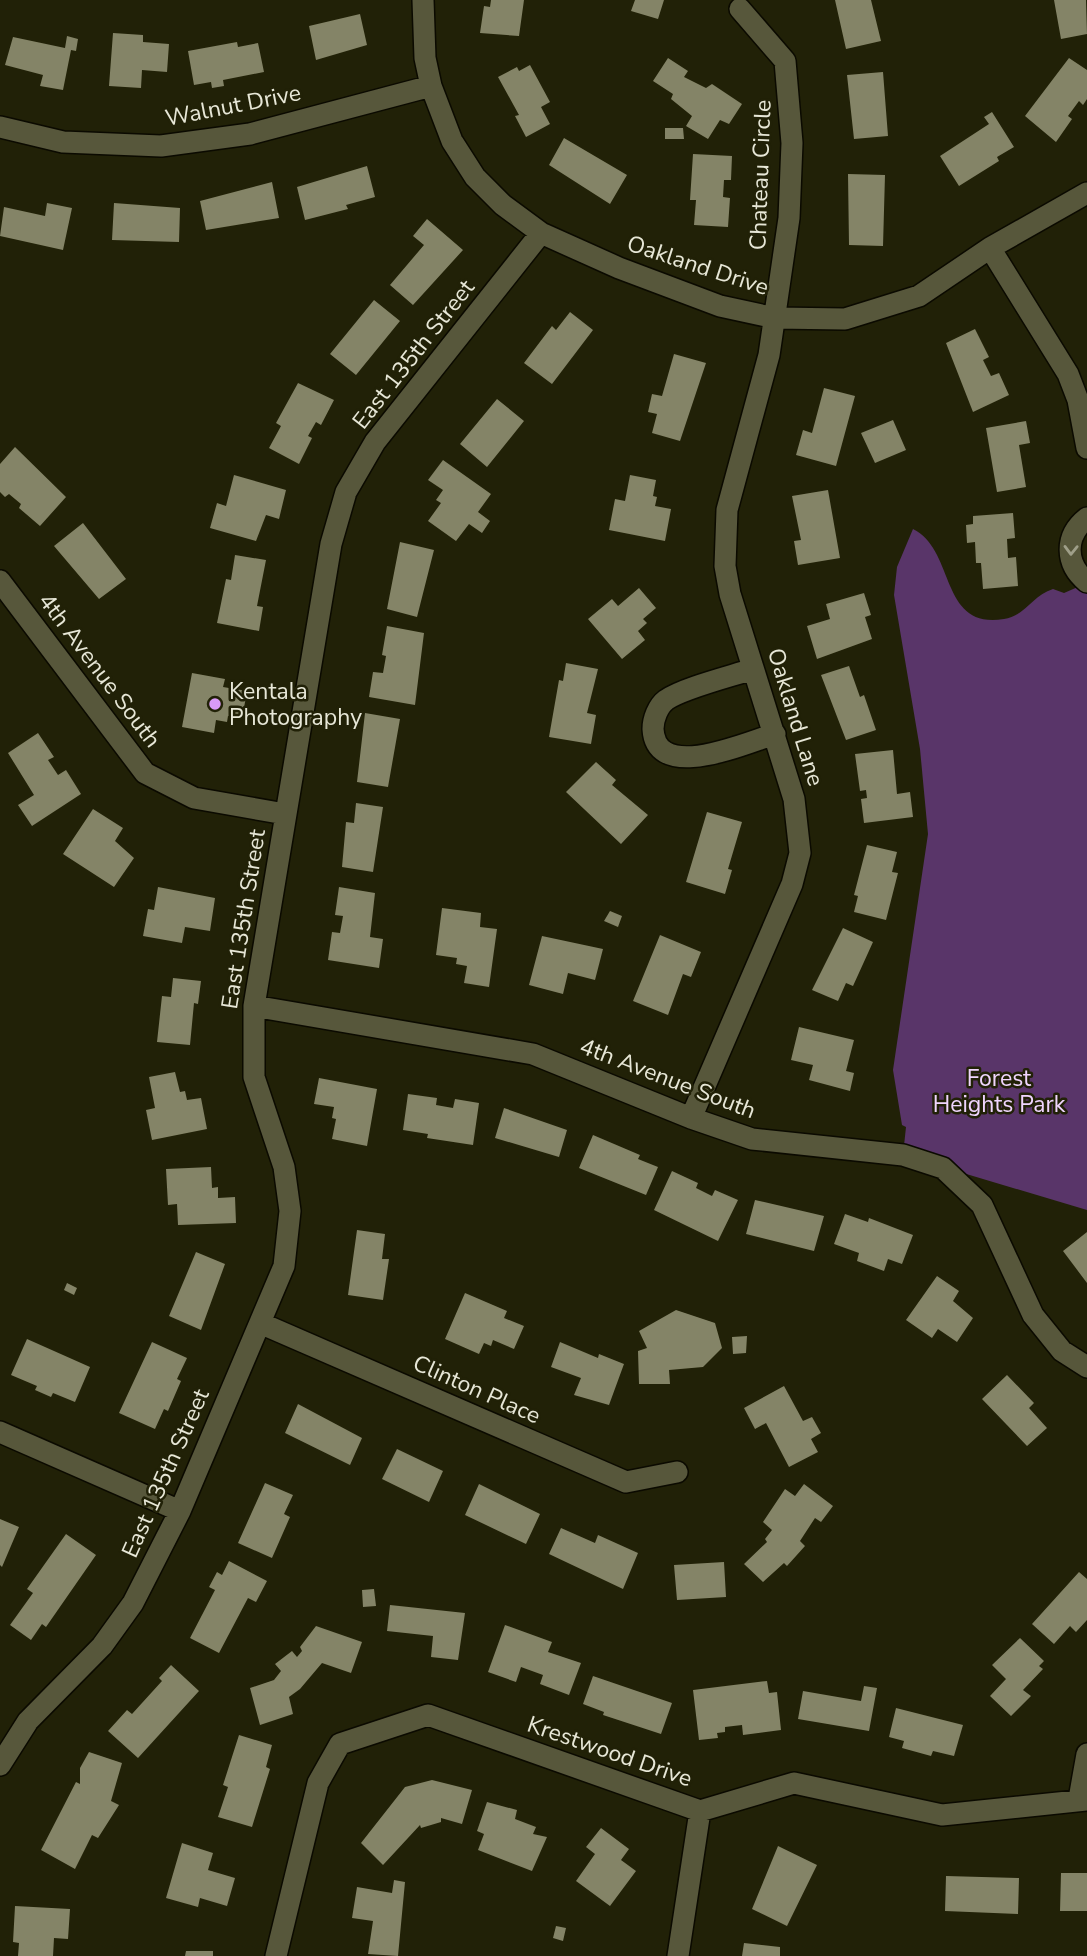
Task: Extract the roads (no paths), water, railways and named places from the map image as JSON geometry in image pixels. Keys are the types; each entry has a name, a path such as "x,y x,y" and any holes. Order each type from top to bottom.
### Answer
{"street":[{"name":"Oakland Drive","path":"423,0 425,58 431,86 452,141 475,177 503,205 541,233 619,268 720,306 775,318 845,318 919,296 990,248 1087,193"},
{"name":"Chateau Circle","path":"740,9 785,61 789,88 792,143 789,218 775,318"},
{"name":"Walnut Drive","path":"0,127 63,142 161,146 250,134 431,86"},
{"name":"East 135th Street","path":"0,1765 29,1721 102,1646 133,1603 180,1511 284,1266 290,1211 284,1167 254,1077 254,1006 331,544 346,492 375,442 541,233"},
{"path":"990,248 1068,374 1078,400 1087,448"},
{"name":"Oakland Lane","path":"691,1118 792,884 800,853 794,799 730,594 725,566 727,510 769,355 775,318"},
{"path":"1087,518 1073,533 1069,547 1071,563 1087,582"},
{"name":"4th Avenue South","path":"0,581 145,773 194,798 285,814"},
{"path":"753,669 668,698 656,715 653,729 664,751 690,759 775,734"},
{"name":"4th Avenue South","path":"254,1006 533,1054 691,1118 752,1139 903,1155 943,1168 982,1205 1032,1315 1062,1351 1087,1367"},
{"name":"Clinton Place","path":"260,1323 626,1482 677,1472"},
{"path":"0,1432 180,1511"},
{"name":"Krestwood Drive","path":"276,1956 318,1783 341,1744 428,1715 700,1811 794,1783 942,1815 1083,1799"},
{"path":"1083,1799 1087,1754"},
{"path":"678,1956 700,1811"}],"place":[{"name":"Kentala Photography","path":"215,704"}],"park label":[{"name":"Forest Heights Park","path":"999,1091"}]}
